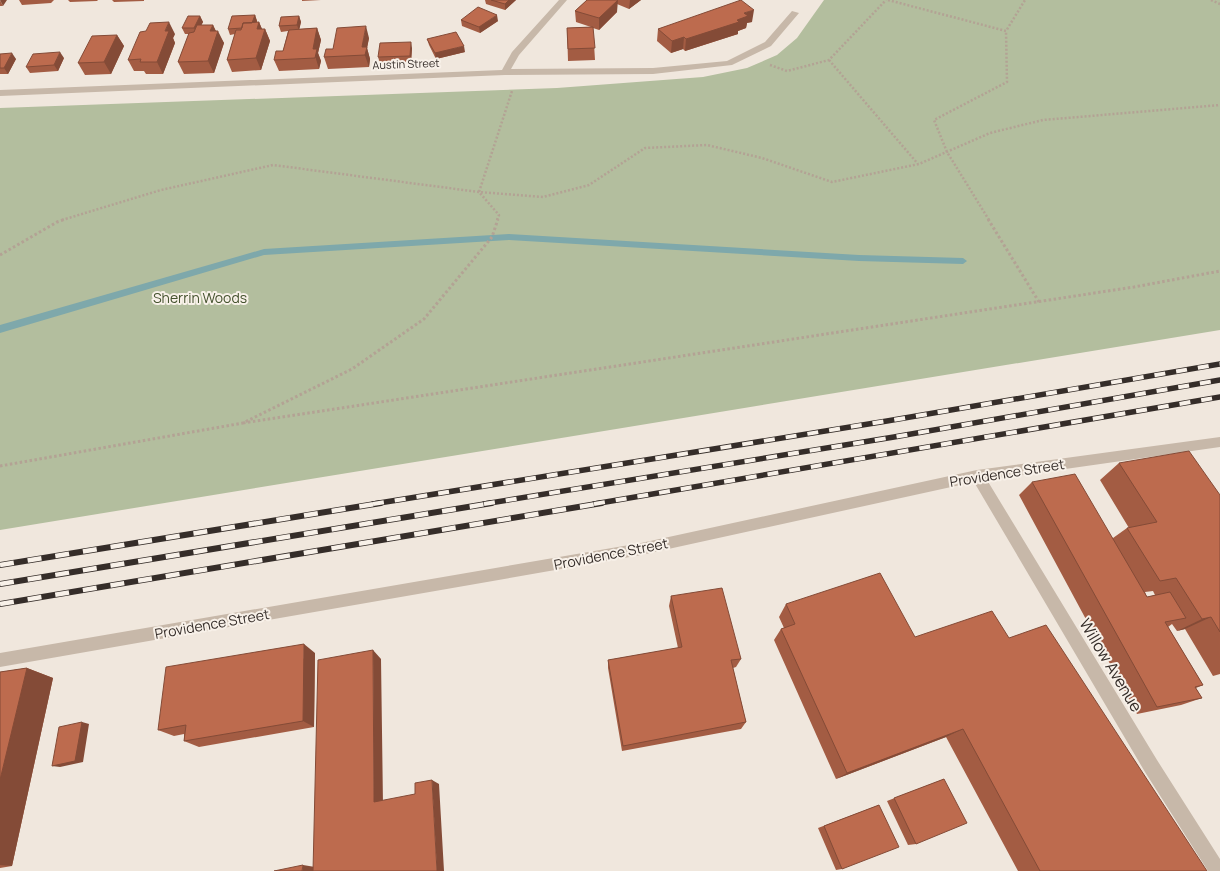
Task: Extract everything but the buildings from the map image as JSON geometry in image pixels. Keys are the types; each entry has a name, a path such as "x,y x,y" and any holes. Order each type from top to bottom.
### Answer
{"street":[{"path":"505,72 515,54 563,0"},
{"name":"Austin Street","path":"0,93 505,72 653,71 729,63 768,44 795,13"},
{"name":"Providence Street","path":"0,660 641,549 977,476 1220,442"},
{"name":"Willow Avenue","path":"977,476 1151,766 1218,871"}],"path":[{"path":"742,56 787,71 829,60 887,0 1006,31"},
{"path":"1025,0 1006,31 1007,82 934,120 947,152 1039,302"},
{"path":"1210,0 1220,4"},
{"path":"829,60 918,164"},
{"path":"479,192 513,88"},
{"path":"0,255 57,222 161,190 273,166 479,192 543,197 589,185 645,148 707,145 762,158 832,182 918,164 990,133 1043,120 1127,115 1220,105"},
{"path":"243,423 352,369 424,320 492,237 499,214 479,192"},
{"path":"0,466 243,423 1039,302 1220,271"}],"green space":[{"name":"Sherrin Woods","path":"824,0 1220,0 1220,330 0,530 0,108 557,88 703,77 747,68 777,55 797,38"}],"waterway":[{"path":"0,329 264,252 509,237 859,258 963,261"}],"railway":[{"path":"373,504 887,421 1220,364"},
{"path":"484,504 894,437 1220,380"},
{"path":"594,504 1220,397"},
{"path":"0,565 381,503"},
{"path":"0,584 492,503"},
{"path":"0,604 602,503"}]}
